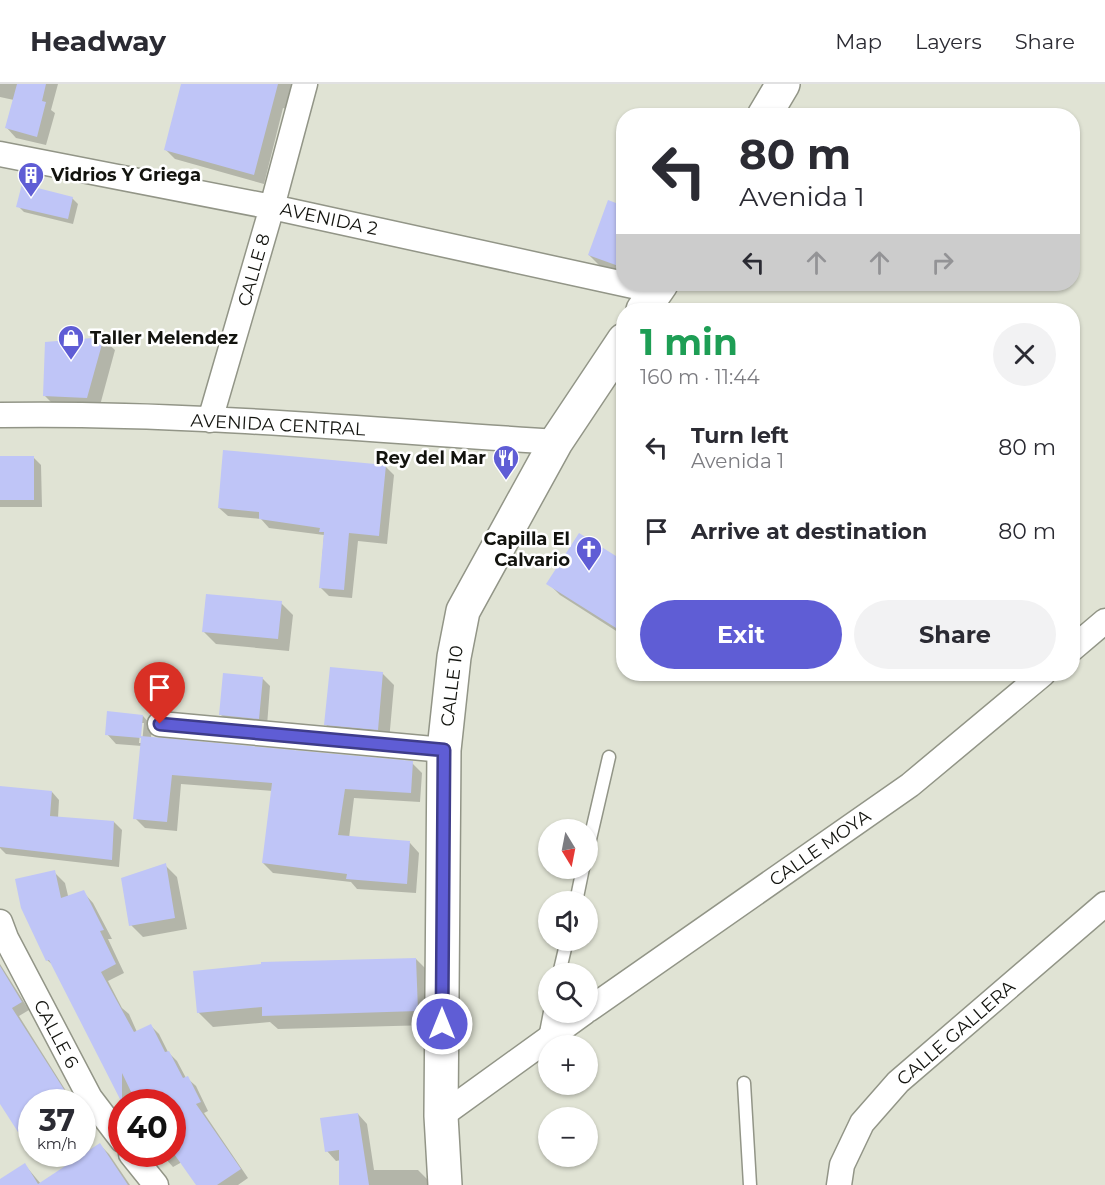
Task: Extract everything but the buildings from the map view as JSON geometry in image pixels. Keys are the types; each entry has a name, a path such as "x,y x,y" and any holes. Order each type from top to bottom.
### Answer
{"street":[{"name":"CALLE 8","path":"210,420 305,84"},
{"path":"769,108 783,84"},
{"name":"AVENIDA 2","path":"0,154 272,207 616,286"},
{"name":"AVENIDA 2","path":"637,291 654,295"},
{"name":"CALLE 10","path":"445,1185 441,1116 444,750 454,657 464,611 556,442 616,352"},
{"name":"AVENIDA CENTRAL","path":"0,415 45,414 210,420 556,442"},
{"path":"1080,642 1105,621"},
{"name":"CALLE MOYA","path":"598,1003 910,785 1035,681"},
{"path":"160,724 444,750"},
{"name":"CALLE GALLERA","path":"838,1185 842,1165 862,1124 898,1082 1105,904"},
{"name":"CALLE 6","path":"0,922 6,938 90,1098 108,1122"},
{"name":"CALLE MOYA","path":"552,1035 569,1023"},
{"name":"CALLE MOYA","path":"441,1116 538,1045"},
{"path":"141,1167 156,1185"}],"lane":[{"path":"595,819 609,758"},
{"path":"744,1083 750,1185"}],"place":[{"name":"Vidrios Y Griega","path":"31,198"},
{"name":"Taller Melendez","path":"71,361"},
{"name":"Rey del Mar","path":"506,481"},
{"name":"Capilla El Calvario","path":"589,572"}],"route":[{"path":"160,724 444,750 442,1024"}]}
